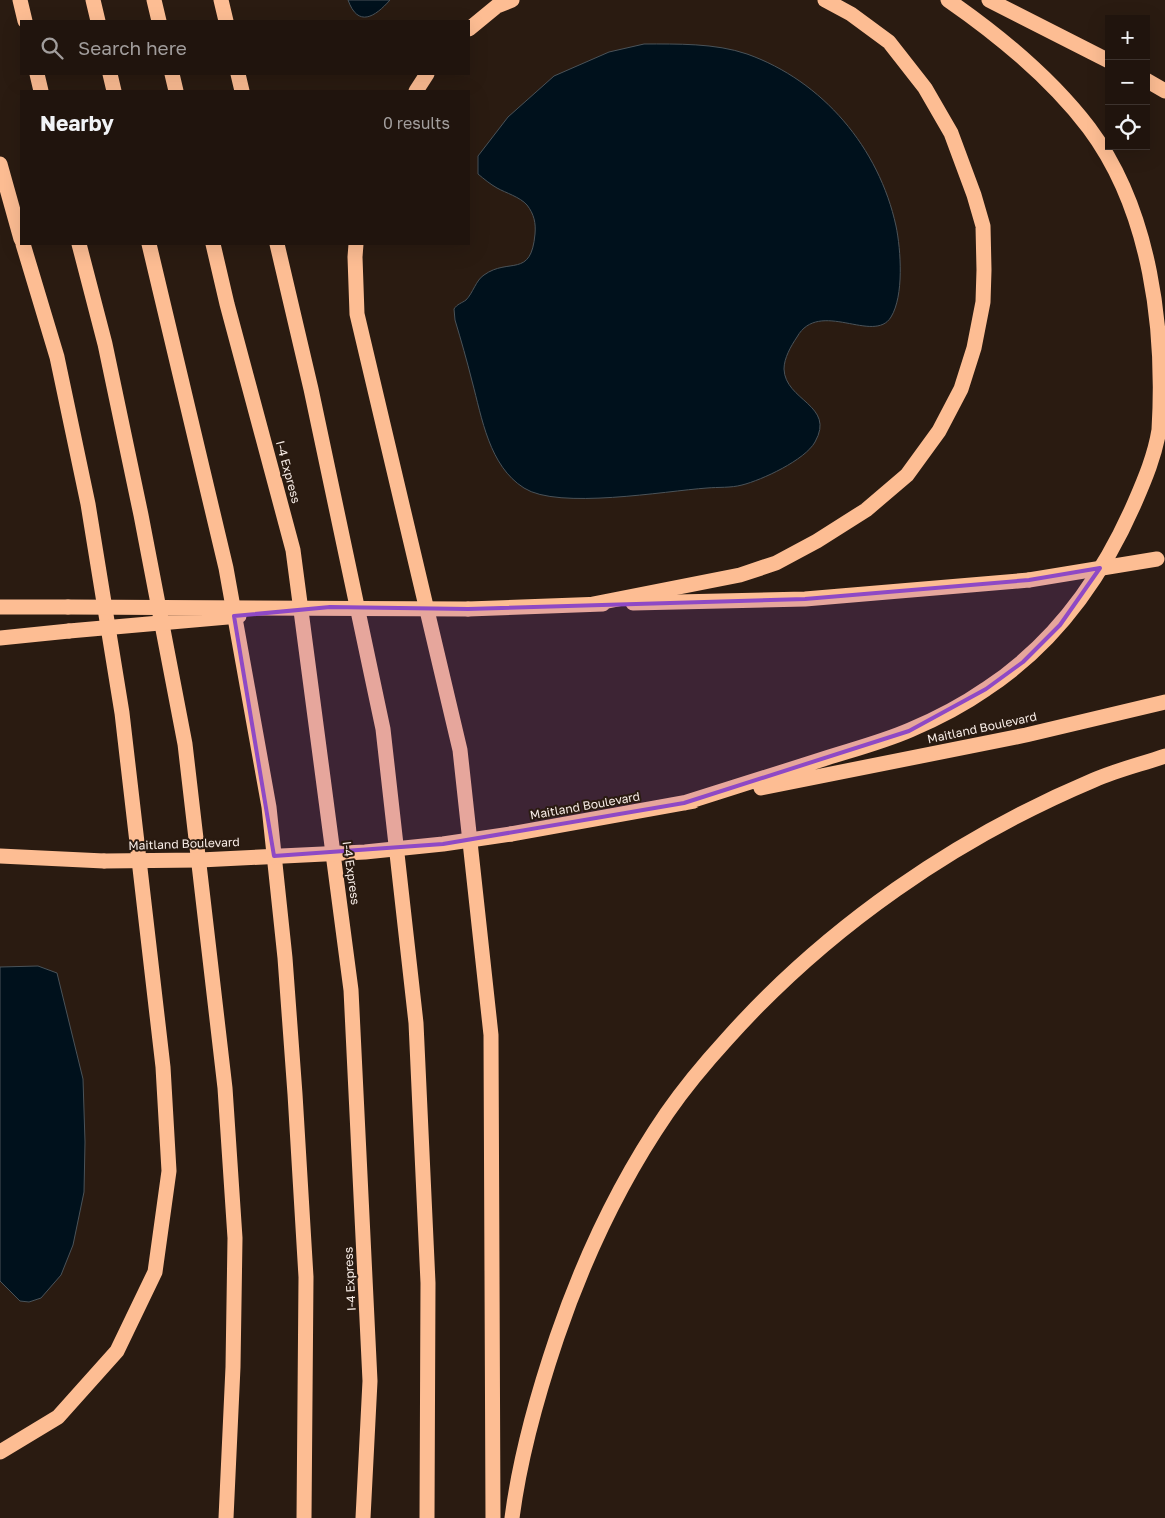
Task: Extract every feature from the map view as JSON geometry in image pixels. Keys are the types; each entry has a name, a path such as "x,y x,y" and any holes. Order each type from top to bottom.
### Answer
{"highway":[{"path":"20,0 25,20"},
{"path":"94,0 98,20"},
{"path":"154,0 159,20"},
{"path":"221,0 226,20"},
{"path":"470,27 497,6 512,0"},
{"path":"593,604 740,575 776,563 817,540 866,510 907,475 939,431 961,389 974,348 983,302 983,226 971,187 951,133 925,88 889,42 851,14 825,0"},
{"path":"684,803 909,731 963,703 1023,662 1060,625 1079,601 1104,563 1123,529 1153,454 1159,431 1162,397 1163,324 1146,242 1127,196 1109,161 1089,129 1051,84 1011,48 948,0"},
{"path":"989,0 1105,58"},
{"path":"37,75 41,90"},
{"path":"110,75 114,90"},
{"path":"172,75 176,90"},
{"path":"238,75 242,90"},
{"path":"417,90 426,75"},
{"path":"1150,82 1165,90"},
{"path":"0,164 20,235"},
{"path":"0,1452 58,1417 117,1352 155,1272 168,1171 163,1067 122,713 86,494 57,357 23,245"},
{"path":"79,245 105,344 141,515 185,744 192,803 224,1088 235,1238 233,1367 226,1518"},
{"path":"149,245 226,568 269,807 286,978 306,1277 304,1518"},
{"name":"I-4 Express","path":"213,245 293,550 351,990 370,1381 363,1518"},
{"path":"278,245 311,389 383,729 416,1022 428,1283 427,1518"},
{"path":"356,245 357,314 462,760 491,1035 493,1518"},
{"path":"0,607 468,609 805,599 1029,580 1161,559"},
{"path":"0,638 330,607"},
{"name":"Maitland Boulevard","path":"0,858 104,861 200,860 365,852 444,844 684,803 1026,735 1165,702"},
{"path":"512,1518 539,1390 572,1293 599,1230 632,1168 668,1112 708,1060 749,1014 796,969 854,921 909,880 998,826 1095,779 1165,756"}],"highlighted area":[{"path":"1100,568 1060,625 1023,662 986,689 909,731 684,803 443,844 274,856 234,616 330,607 468,609 805,599 1029,580"}],"water":[{"path":"348,0 390,0 373,15 362,17 352,9"},
{"path":"644,44 683,44 735,50 775,66 800,81 823,100 844,121 861,144 876,170 888,197 896,226 899,247 900,285 898,297 891,317 883,324 872,326 819,321 807,326 790,348 784,369 786,380 792,389 815,411 819,419 820,430 810,449 793,462 771,474 733,487 586,498 561,498 540,494 524,488 512,479 495,454 484,425 455,320 454,309 466,300 481,277 502,267 517,265 529,257 533,248 535,234 534,219 527,205 517,197 494,186 478,174 478,156 508,117 554,76 609,52"},
{"path":"38,966 57,973 83,1079 84,1192 73,1245 61,1275 41,1298 29,1302 20,1301 0,1281 0,967"}]}
